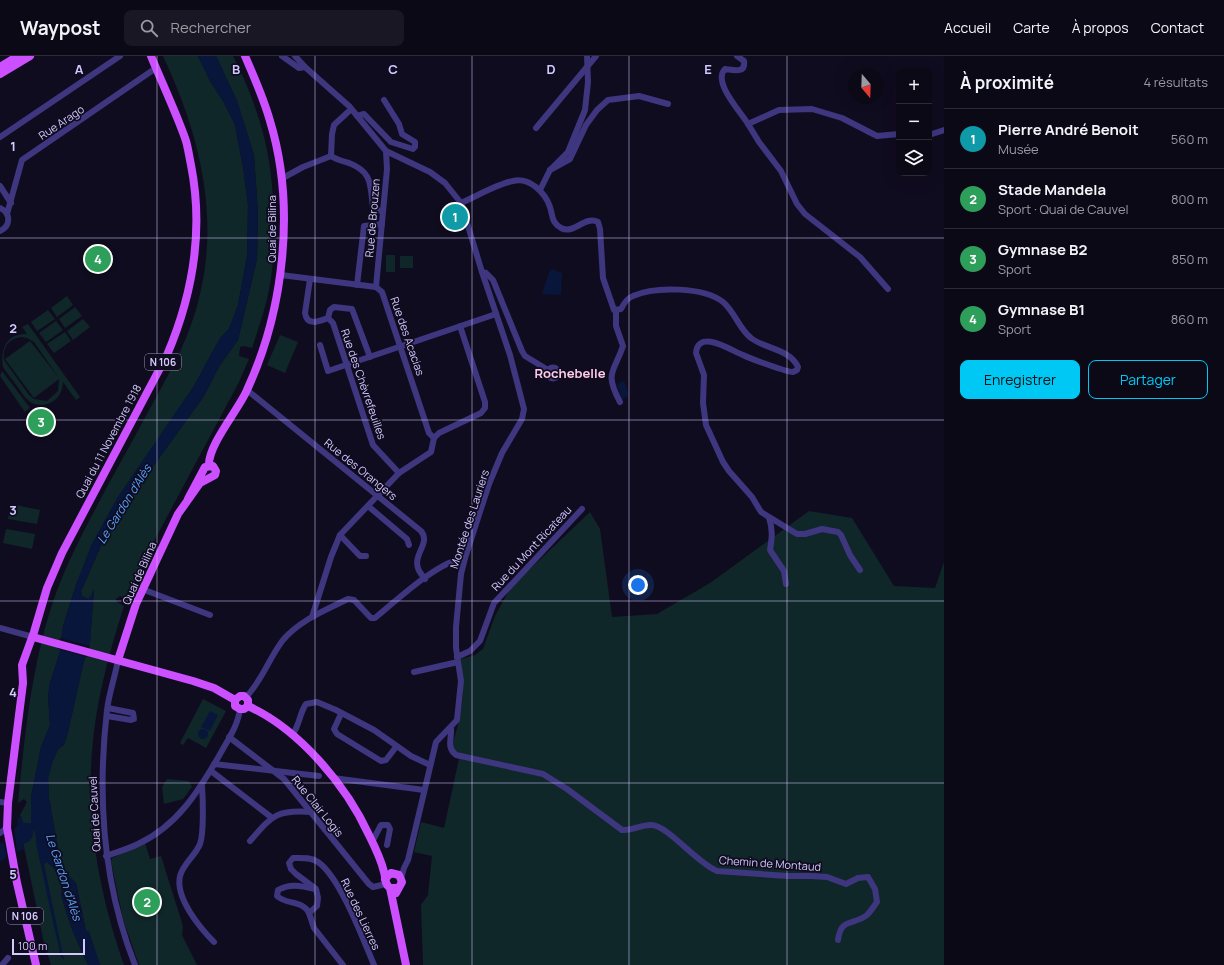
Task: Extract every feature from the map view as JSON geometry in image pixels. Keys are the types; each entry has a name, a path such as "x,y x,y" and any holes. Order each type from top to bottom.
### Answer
{"main road":[{"path":"0,67 18,56"},
{"path":"0,74 30,56"},
{"name":"Quai du 11 Novembre 1918","path":"36,637 47,588 62,553 167,355 179,326 190,289 195,258 196,231 194,182 186,139 150,56"},
{"name":"Quai de Bilina","path":"206,475 204,468 211,465 217,450 242,406 241,402 248,390 271,324 281,275 283,216 280,164 271,122 245,56"},
{"name":"Quai de Bilina","path":"206,475 214,477 216,473 211,465"},
{"name":"Quai de Bilina","path":"116,659 123,644 142,589 178,514 206,475"},
{"path":"36,637 214,688 235,700"},
{"name":"N 106","path":"36,637 22,666 23,683 4,802 5,831 36,965"},
{"path":"123,644 128,657 141,666"},
{"path":"240,696 246,697 249,702 248,706 244,710 240,709 235,706 235,700 240,696"},
{"path":"248,706 262,713 292,735 311,753 333,778 358,814 383,867 392,881 394,908 406,965"},
{"name":"N 106","path":"32,948 32,965"}],"street":[{"path":"0,137 120,56"},
{"path":"282,56 299,68 305,67"},
{"path":"295,56 305,67 349,106 386,151 430,172 446,183 461,202 513,181 528,183 540,190 550,207 553,221 560,227 564,229 573,228 589,220 594,220 600,224 603,278 612,308 616,310"},
{"path":"540,190 550,170 568,152 585,110 588,82 587,56"},
{"path":"536,128 596,56"},
{"path":"737,56 744,61 742,69 738,71 725,69 722,71 721,80 724,89 780,171 797,204 805,214 860,256 888,289"},
{"name":"Rue Arago","path":"0,231 8,224 7,214 22,160 156,68"},
{"path":"550,170 570,160 586,125 597,110 608,100 639,96 668,104"},
{"path":"357,116 364,114 391,142 413,149 416,147 415,142 402,134 399,124 384,100"},
{"path":"748,124 779,110 812,109 842,118 877,136 896,134"},
{"path":"332,156 332,134 334,125 348,112"},
{"path":"932,134 944,130"},
{"name":"Rue de Brouzen","path":"376,287 383,211 386,151"},
{"path":"281,179 303,167 332,156"},
{"path":"332,156 337,160 348,163 364,171 370,181 373,193 373,207 377,210 383,211"},
{"path":"0,186 11,203"},
{"name":"Montée des Lauriers","path":"392,881 404,868 408,860 436,742 457,720 461,681 457,660 456,627 461,574 489,484 502,452 522,419 524,409 510,355 482,272 461,202"},
{"path":"0,208 7,214"},
{"path":"357,284 364,226 382,224"},
{"path":"482,272 486,273 493,280 525,356 548,370"},
{"path":"281,275 376,287"},
{"name":"Rue des Chèvrefeuilles","path":"310,279 305,318 308,321 318,322 328,318"},
{"name":"Rue des Acacias","path":"376,287 384,296 429,433 434,438"},
{"path":"616,310 621,309 626,300 640,294 670,289 693,290 710,295 722,302 731,311 752,339 791,358 796,362 797,370 789,372 743,356 712,342 704,342 696,349 704,375 704,418 709,432 729,471 752,497 761,512 768,518 797,534 805,534 822,529 838,532 860,570"},
{"name":"Rue des Chèvrefeuilles","path":"328,318 330,310 334,307 352,309 370,357"},
{"path":"616,310 616,326 623,346 611,373 612,386 620,402"},
{"path":"320,345 328,371 496,314"},
{"name":"Rue des Chèvrefeuilles","path":"328,318 333,323 373,445 399,473"},
{"path":"312,617 331,557 340,535 399,473 431,452 434,438 439,433 481,413 485,408 485,402 460,326"},
{"name":"Rue des Orangers","path":"248,390 424,534 425,541 417,564 418,569 425,578"},
{"path":"368,506 407,539 409,545"},
{"name":"Rue du Mont Ricateau","path":"414,672 457,660 470,651 480,641 494,603 582,509"},
{"path":"768,518 772,526 770,550 784,571 786,584"},
{"path":"340,535 360,556 366,556"},
{"path":"246,697 254,689 284,640 312,617 348,599 354,600 371,618 375,618 425,578 448,564 465,558"},
{"path":"142,589 210,615"},
{"path":"0,628 36,637"},
{"name":"Quai de Cauvel","path":"116,659 107,716 102,778 106,856 121,923 135,965"},
{"path":"292,735 299,726 302,710 309,703 317,702 374,730 396,747 430,765"},
{"path":"107,716 131,720 134,719 133,713 108,708"},
{"path":"106,856 138,844 168,825 192,800 211,771 238,720 240,709"},
{"path":"341,714 334,729 337,734 381,761 386,760 396,747"},
{"name":"Chemin de Montaud","path":"451,728 452,735 449,745 451,751 456,755 544,774 567,788 622,830 653,825 664,829 707,867 717,871 827,877 846,884 858,878 868,877 875,889 877,902 866,915 843,925 839,930 838,940"},
{"name":"Rue Clair Logis","path":"229,737 284,779 369,884 373,887 392,881"},
{"path":"214,764 319,776"},
{"path":"211,771 271,818"},
{"path":"333,778 424,790"},
{"path":"202,786 201,842 183,869 180,883 189,911 198,926 214,942"},
{"path":"250,841 271,818 283,812 312,812"},
{"path":"372,842 381,825 388,825 390,829 387,845"},
{"name":"Rue des Lierres","path":"316,889 291,869 290,863 293,858 305,858 317,861 332,876 374,965"},
{"path":"309,913 317,906 318,898 316,889 294,885 278,890 277,896 281,900 304,906 309,913 314,928 343,965"},
{"path":"2,965 8,958"}],"green space":[{"path":"163,56 198,56 210,81 223,101 235,125 248,205 247,256 238,305 229,329 220,338 194,386 118,497 92,544 76,585 63,626 60,652 50,683 48,697 50,725 41,747 31,797 31,823 23,823 20,815 27,802 24,799 18,803 28,712 39,652 56,594 67,566 86,527 179,354 188,333 199,297 206,262 207,227 205,192 199,158 190,123 178,90"},
{"path":"216,56 233,56 252,98 265,141 273,195 274,236 272,274 266,305 252,348 243,346 240,347 239,356 249,359 239,382 153,543 127,599 120,596 116,599 117,602 124,606 108,659 94,732 92,751 91,806 93,833 102,886 115,939 124,965 100,965 89,932 86,931 76,883 64,871 59,854 49,798 48,778 58,749 64,745 90,642 94,590 89,599 82,596 81,591 119,511 204,396 220,365 238,340 257,259 258,213 254,155 237,101"},
{"path":"386,255 395,255 395,272 386,272"},
{"path":"400,256 413,256 413,268 400,268"},
{"path":"67,296 73,305 57,317 51,308"},
{"path":"75,307 82,316 65,328 59,319"},
{"path":"48,310 55,319 37,331 31,322"},
{"path":"83,319 90,327 73,340 67,331"},
{"path":"56,321 63,330 46,342 39,333"},
{"path":"28,324 80,397 76,400 63,382 59,396 49,403 37,405 31,403 26,398 6,372 3,367 2,360 4,348 10,339 20,334 27,334 22,327","holes":["16,338 27,338 34,342 59,378 30,341 5,359 34,398 59,379 58,391 47,401 34,399 29,395 4,360 5,348 9,342"]},
{"path":"65,332 71,341 54,353 47,344"},
{"path":"280,335 298,342 285,373 267,365"},
{"path":"2,371 30,408 25,412 0,376"},
{"path":"11,504 40,510 37,524 8,519"},
{"path":"809,511 852,518 894,586 935,588 944,562 944,965 423,965 421,905 428,895 432,856 414,852 421,822 444,828 460,754 455,753 452,746 460,718 463,695 461,659 475,655 483,649 495,616 511,587 590,512 600,529 612,617 657,614 710,583"},
{"path":"6,529 35,534 32,549 3,543"},
{"path":"203,699 226,711 206,748 188,738 183,745 180,743"},
{"path":"167,779 189,781 192,787 183,799 164,804 162,787"},
{"path":"33,827 60,950 59,953 63,959 44,865 45,861 58,875 62,887 62,896 67,915 88,965 51,965 44,943 23,842 26,843 32,838"},
{"path":"145,843 150,859 161,856 183,926 182,935 197,965 139,965 123,919 111,861 112,858"}],"water":[{"name":"Le Gardon d'Alès","path":"198,56 216,56 237,101 254,155 258,213 257,259 238,340 220,365 204,396 119,511 81,591 82,596 89,599 94,589 90,642 64,745 58,749 48,778 49,798 59,854 64,871 76,883 86,931 89,932 100,965 88,965 67,915 62,896 62,887 58,875 51,865 46,862 44,865 64,960 59,953 60,950 37,848 34,828 32,838 26,843 23,843 24,849 12,853 0,862 0,844 18,825 17,820 21,816 23,823 31,823 31,797 41,747 50,725 48,697 50,683 60,652 63,626 76,585 92,544 118,497 194,386 220,338 229,329 238,305 247,256 248,205 243,167 235,125 223,101 210,81"},
{"path":"552,269 562,273 561,295 542,294 549,273"},
{"path":"624,381 629,396 622,399 617,384"},
{"path":"210,711 218,715 210,731 201,727"},
{"path":"201,729 205,729 207,730 207,738 201,739 198,736 198,732"}],"pier":[{"path":"60,638 90,646 87,657 58,649"},
{"path":"14,826 17,853 7,858 4,844 0,841"}],"place":[{"name":"Pierre André Benoit","path":"455,217"},
{"name":"Gymnase B1","path":"98,259"},
{"name":"Gymnase B2","path":"41,422"},
{"name":"Stade Mandela","path":"147,902"}],"district":[{"name":"Rochebelle","path":"570,373"}]}
